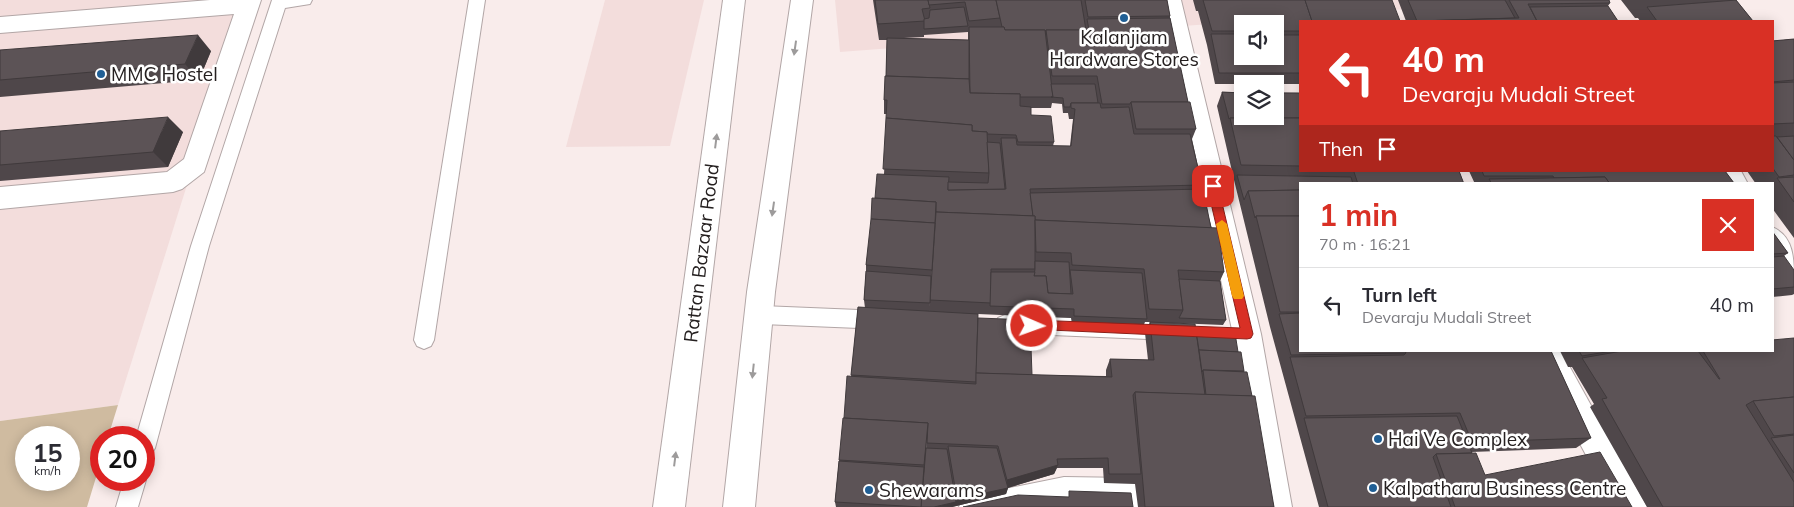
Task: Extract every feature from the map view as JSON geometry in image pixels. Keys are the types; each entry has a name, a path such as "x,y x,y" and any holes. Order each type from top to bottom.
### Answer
{"street":[{"name":"Rattan Bazaar Road","path":"669,507 734,0"},
{"path":"739,507 759,315 802,0"},
{"path":"1170,0 1237,334 1276,507"},
{"path":"0,25 249,2 195,165 172,182 0,198"},
{"path":"1774,241 1794,269"},
{"path":"1546,352 1631,507"}],"lane":[{"path":"150,426 200,246 279,1 304,0"},
{"path":"424,340 478,0"},
{"path":"759,315 898,320"},
{"path":"988,324 1187,332"},
{"path":"970,507 1064,487 1130,489 1132,507"},
{"path":"127,507 132,491"}],"shaded area":[{"path":"0,0 245,0 118,405 0,421"},
{"path":"605,0 704,0 670,146 566,147"},
{"path":"835,0 1525,0 1284,18 1284,15 1234,15 1234,22 840,52"},
{"path":"118,405 111,426 90,426 90,491 92,491 87,507 0,507 0,421"}],"building":[{"path":"875,0 928,0 930,8 922,9 925,21 878,24"},
{"path":"928,0 996,0 1000,18 969,21 965,2 929,5"},
{"path":"996,0 1081,0 1086,30 1046,30 1045,34 1045,30 1005,30 1002,27"},
{"path":"1085,0 1167,0 1170,16 1088,17"},
{"path":"1203,0 1305,0 1312,20 1299,20 1299,31 1284,31 1284,15 1234,15 1234,31 1212,31"},
{"path":"1305,0 1392,0 1400,20 1312,20"},
{"path":"1408,0 1505,0 1515,18 1450,20 1417,20"},
{"path":"1509,0 1609,0 1610,3 1528,4 1536,20 1452,20 1519,18"},
{"path":"1736,0 1752,20 1656,20 1647,7"},
{"path":"1608,6 1617,20 1536,20 1530,7"},
{"path":"964,7 968,26 924,29 924,19 929,18 930,10"},
{"path":"1170,18 1188,102 1102,104 1097,76 1052,76 1046,30 1089,30 1087,19"},
{"path":"969,27 1004,27 1005,30 1045,30 1053,97 1020,97 1020,94 970,93"},
{"path":"1211,34 1234,34 1234,65 1284,65 1284,35 1299,35 1299,73 1219,73"},
{"path":"198,35 185,64 0,80 0,50"},
{"path":"887,38 969,40 969,79 886,76"},
{"path":"1794,39 1794,80 1774,82 1774,41"},
{"path":"885,76 969,79 970,93 1020,94 1020,106 1031,107 1031,115 1051,116 1054,142 1018,142 1016,135 987,134 987,132 972,131 972,125 886,118 887,100 884,100"},
{"path":"1794,82 1794,123 1774,124 1774,83"},
{"path":"1051,84 1095,84 1098,103 1071,103 1070,107 1064,107 1063,98 1051,97 1053,97"},
{"path":"1222,92 1234,93 1234,118 1230,118"},
{"path":"1284,93 1299,93 1299,118 1284,118"},
{"path":"1131,102 1190,102 1196,129 1136,129"},
{"path":"1071,103 1100,103 1101,108 1129,107 1134,134 1190,134 1202,185 1030,189 1033,216 936,212 936,202 875,198 877,174 949,177 948,190 1006,189 1001,138 1016,138 1017,145 1071,146 1075,109 1071,108"},
{"path":"168,117 153,152 0,165 0,131"},
{"path":"886,118 972,125 972,131 987,132 989,173 883,169"},
{"path":"1230,118 1234,118 1234,125 1284,125 1284,118 1299,118 1299,166 1241,165"},
{"path":"1774,136 1776,136 1794,160 1794,175 1779,177 1774,170"},
{"path":"1794,136 1794,160 1777,137"},
{"path":"987,142 1000,143 1005,189 948,190 948,182 988,183"},
{"path":"1354,172 1459,172 1463,182 1357,182"},
{"path":"1482,172 1726,172 1733,182 1609,182 1605,177 1484,176"},
{"path":"1237,175 1351,177 1352,182 1299,182 1299,190 1248,191 1244,200"},
{"path":"1605,177 1609,182 1491,182 1489,179"},
{"path":"1794,177 1794,202 1777,178"},
{"path":"1203,189 1211,228 1035,220 1030,193"},
{"path":"1299,190 1299,216 1256,216 1255,218 1248,191"},
{"path":"872,198 936,202 935,224 871,219"},
{"path":"936,212 1035,216 1035,269 991,269 991,303 930,300"},
{"path":"1256,216 1299,216 1299,312 1280,312"},
{"path":"871,219 935,223 932,270 866,265"},
{"path":"1035,220 1218,228 1224,272 1178,270 1183,310 1149,309 1144,269 1072,265 1071,253 1036,252"},
{"path":"1774,234 1788,253 1774,254"},
{"path":"1784,256 1794,270 1794,287 1774,289 1774,257"},
{"path":"1035,261 1069,262 1071,294 1048,293 1046,276 1034,276"},
{"path":"1070,270 1142,273 1147,319 1074,316 1074,309 990,306 991,272 1035,272 1034,276 1046,276 1048,293 1073,294"},
{"path":"866,271 931,276 930,303 864,300"},
{"path":"1179,279 1220,281 1226,320 1179,318 1183,310"},
{"path":"858,307 978,314 976,382 851,375"},
{"path":"1299,313 1299,352 1406,353 1291,355 1279,314"},
{"path":"978,318 1030,320 1032,375 976,373"},
{"path":"1150,322 1195,324 1205,395 1135,392 1133,395 1141,474 1109,474 1108,458 1057,459 1058,465 1007,480 998,446 927,443 928,423 844,418 847,376 976,384 976,373 1112,377 1110,359 1154,360"},
{"path":"1196,331 1235,333 1238,352 1199,350"},
{"path":"1794,338 1794,397 1753,401 1746,405 1794,482 1794,507 1663,507 1602,399 1607,398 1582,358 1616,352 1699,352 1720,379 1704,352 1774,352 1774,340"},
{"path":"1199,350 1241,352 1244,371 1203,370 1202,372"},
{"path":"1551,352 1591,438 1472,442 1460,413 1306,416 1290,357 1404,355 1406,353"},
{"path":"1580,352 1606,352 1582,356"},
{"path":"1203,370 1247,372 1252,396 1206,395"},
{"path":"1135,392 1255,396 1274,507 1145,507"},
{"path":"1794,397 1794,434 1774,436 1753,401"},
{"path":"1457,416 1472,453 1436,454 1433,457 1451,507 1328,507 1304,418"},
{"path":"843,418 928,423 924,465 839,460"},
{"path":"1794,435 1794,473 1771,438"},
{"path":"948,446 997,448 1008,488 957,499"},
{"path":"926,448 947,449 956,502 934,507 921,507"},
{"path":"1600,452 1632,507 1455,507 1436,454 1476,453 1485,475"},
{"path":"839,461 924,467 921,507 835,502"},
{"path":"1069,491 1131,493 1133,507 963,507 1018,495 1069,497"}],"slow traffic":[{"path":"1222,224 1238,296"}],"place":[{"name":"Kalanjiam Hardware Stores","path":"1124,18"},
{"name":"MMC Hostel","path":"101,74"},
{"name":"Hai Ve Complex","path":"1378,439"},
{"name":"Kalpatharu Business Centre","path":"1373,488"},
{"name":"Shewarams","path":"869,490"}],"route":[{"path":"1032,326 1247,334 1213,186"}]}
